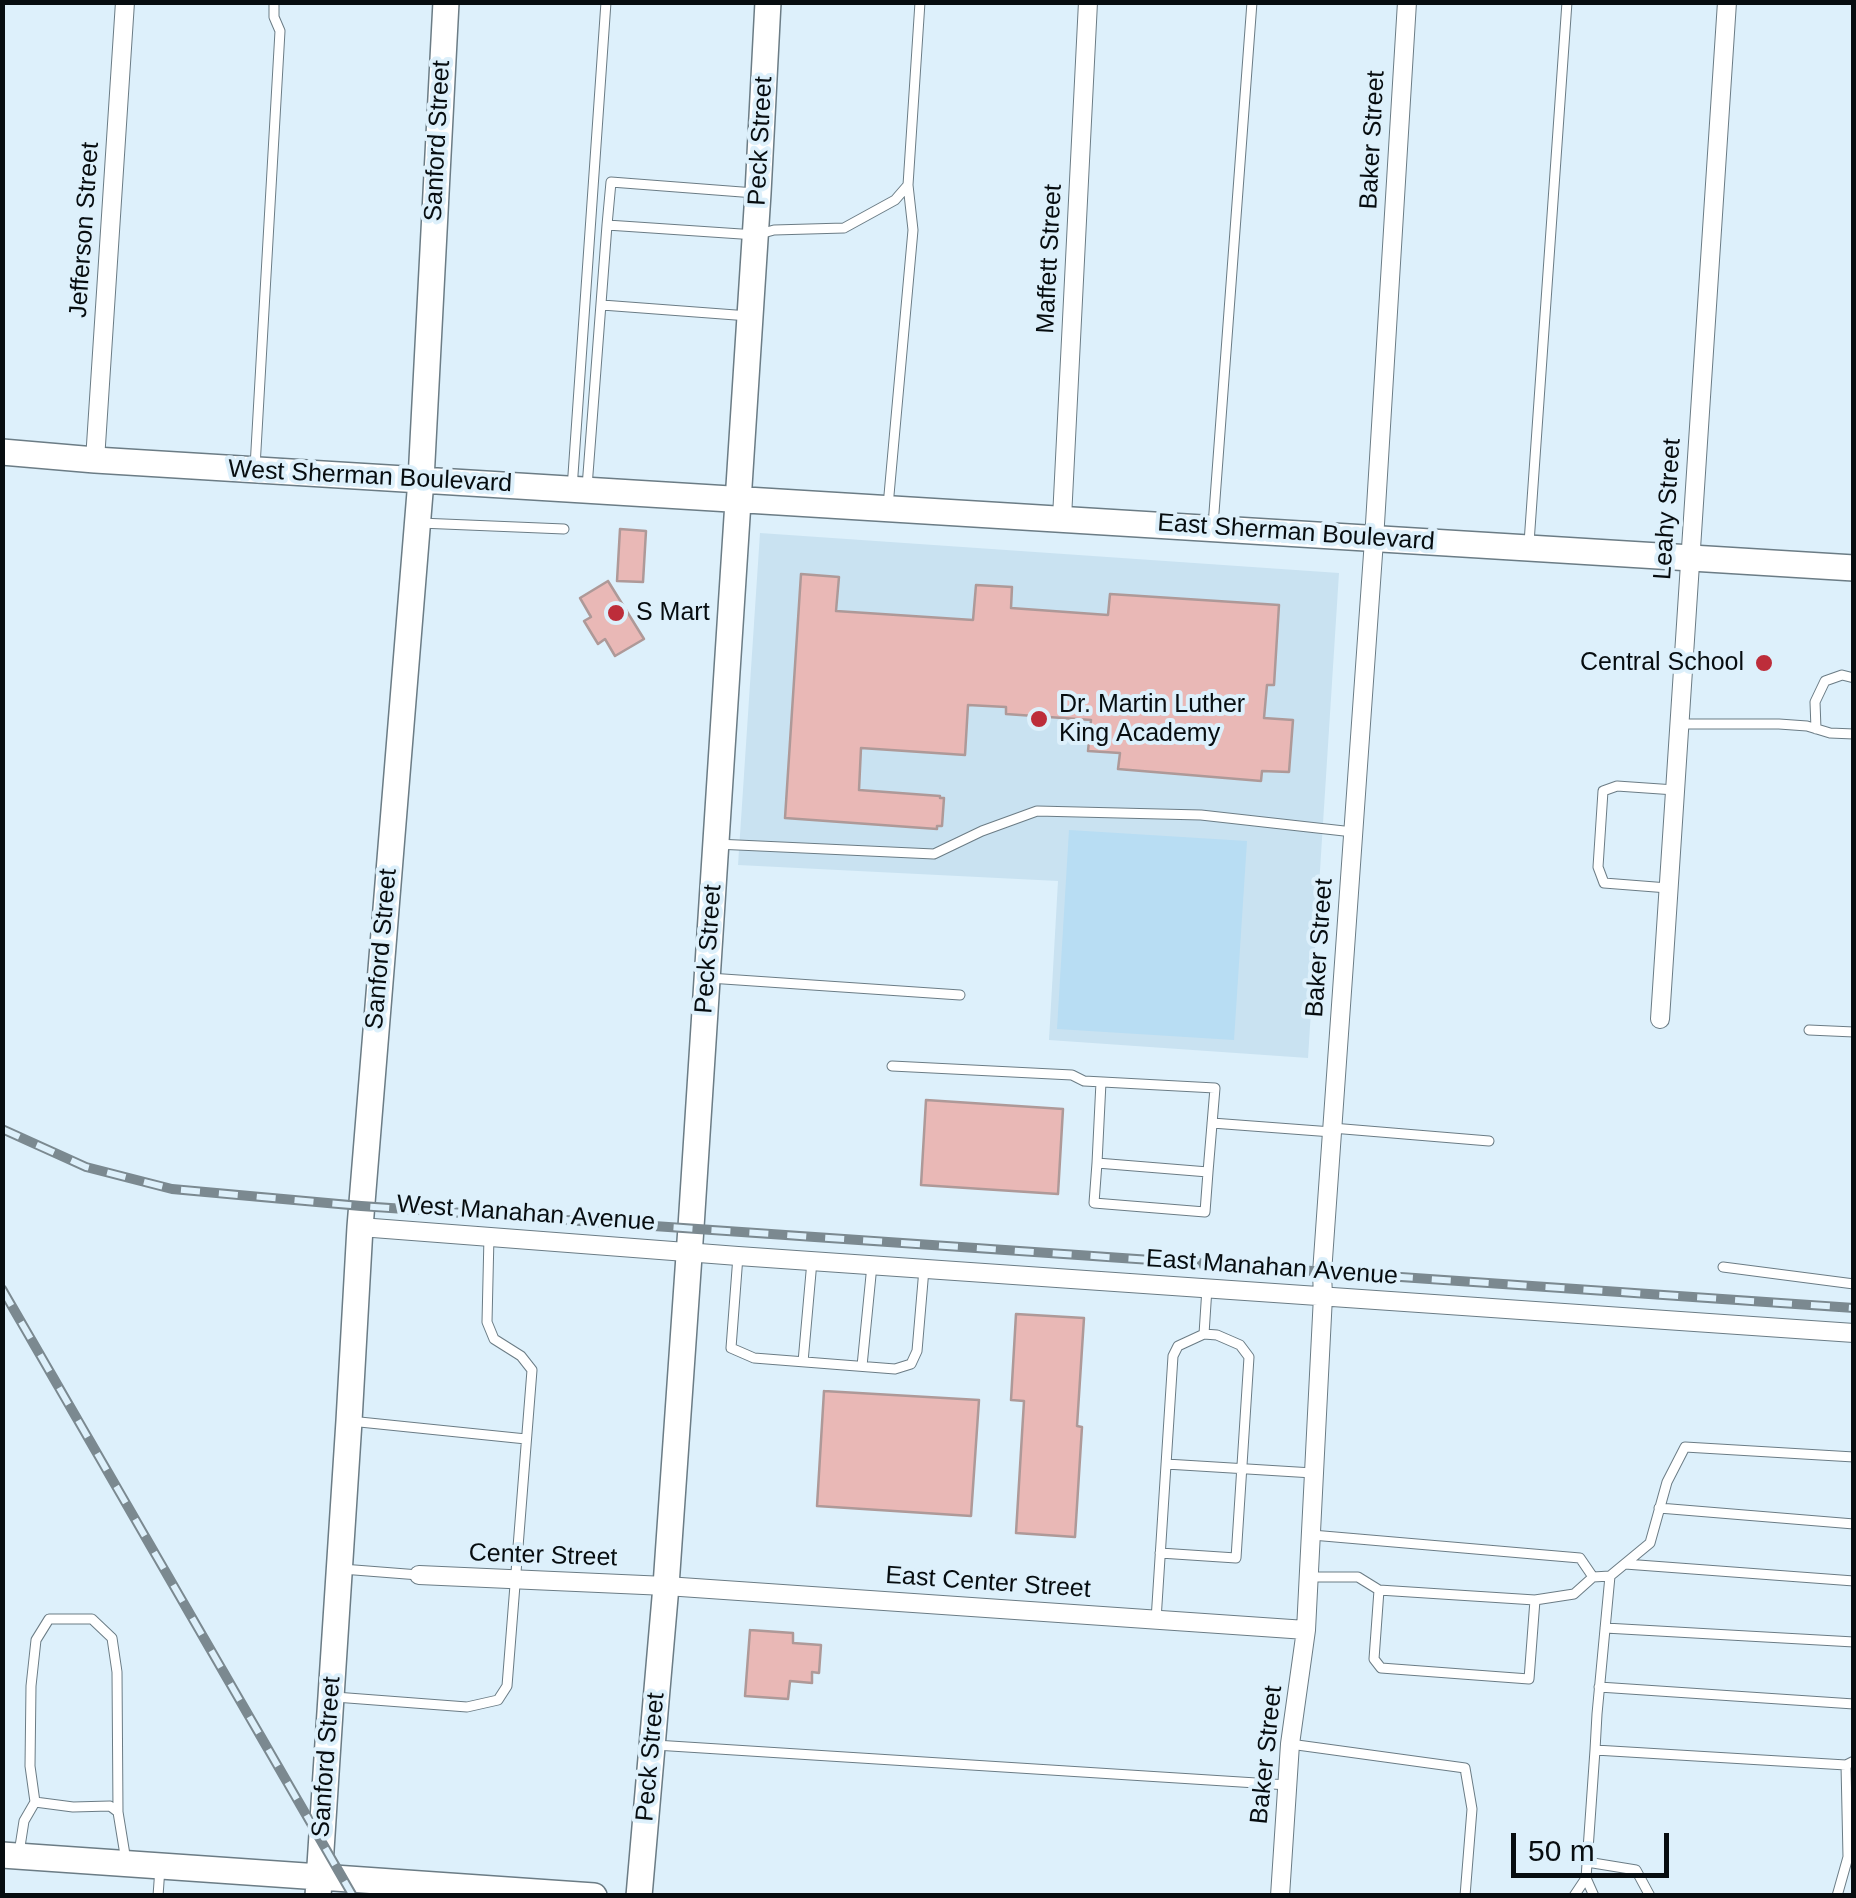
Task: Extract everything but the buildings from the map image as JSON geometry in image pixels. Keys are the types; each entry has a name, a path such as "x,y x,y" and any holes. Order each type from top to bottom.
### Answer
{"street":[{"name":"Jefferson Street","path":"95,460 124,2"},
{"name":"Sanford Street","path":"318,1886 360,1226 420,480 446,2"},
{"name":"Peck Street","path":"639,1896 666,1586 768,2"},
{"name":"Maffett Street","path":"1062,518 1088,2"},
{"name":"Baker Street","path":"1280,1896 1290,1744 1306,1630 1322,1274 1374,540 1406,2"},
{"name":"Leahy Street","path":"1660,1019 1727,2"},
{"name":"West Sherman Boulevard","path":"2,452 738,500"},
{"name":"East Sherman Boulevard","path":"738,500 1854,568"},
{"name":"West Manahan Avenue","path":"360,1226 688,1252"},
{"name":"East Manahan Avenue","path":"688,1252 1854,1332"},
{"name":"Center Street","path":"418,1575 666,1586"},
{"name":"East Center Street","path":"666,1586 1306,1630"},
{"path":"11,1855 160,1866 318,1886 594,1896"}],"lane":[{"path":"255,470 280,31 274,17 274,2"},
{"path":"580,490 606,2"},
{"path":"887,508 913,230 908,184 920,2"},
{"path":"1212,528 1252,2"},
{"path":"1529,546 1566,2"},
{"path":"580,490 602,305 611,182 758,193"},
{"path":"608,225 756,235 774,230 844,228 895,200 908,184"},
{"path":"602,305 748,316"},
{"path":"417,523 564,529"},
{"path":"1816,729 1814,702 1825,681 1842,675 1854,678"},
{"path":"1679,724 1779,724 1854,734"},
{"path":"1668,888 1604,883 1598,867 1603,790 1616,786 1674,790"},
{"path":"716,844 934,854 1037,811 1201,815 1354,832"},
{"path":"707,978 960,995"},
{"path":"1809,1030 1854,1032"},
{"path":"892,1066 1072,1075 1084,1081 1215,1088 1205,1212 1094,1204 1101,1082"},
{"path":"1212,1123 1490,1141"},
{"path":"1097,1164 1208,1172"},
{"path":"331,1696 467,1708 498,1700 507,1686 532,1370 521,1356 494,1339 486,1322 489,1236"},
{"path":"738,1256 730,1348 754,1358 895,1369 911,1364 917,1351 924,1269"},
{"path":"803,1362 812,1261"},
{"path":"862,1366 872,1265"},
{"path":"1723,1267 1854,1284"},
{"path":"1204,1334 1207,1288"},
{"path":"1156,1620 1160,1554 1166,1464 1172,1356 1178,1346 1204,1334 1218,1335 1240,1345 1249,1357 1236,1558 1160,1554"},
{"path":"350,1420 526,1439"},
{"path":"1309,1577 1358,1577 1379,1590 1535,1600 1574,1594 1593,1576 1610,1576 1650,1543 1666,1482 1686,1447 1854,1457"},
{"path":"1166,1464 1314,1473"},
{"path":"1659,1508 1854,1524"},
{"path":"1311,1535 1580,1558 1593,1576"},
{"path":"1625,1564 1854,1581"},
{"path":"340,1569 418,1575"},
{"path":"1594,1896 1586,1878 1610,1576"},
{"path":"1379,1590 1374,1659 1382,1668 1530,1679 1535,1600"},
{"path":"11,1855 35,1802 30,1766 36,1640 49,1619 92,1618 112,1638 118,1672 118,1812 126,1863"},
{"path":"1605,1628 1854,1642"},
{"path":"1599,1687 1854,1704"},
{"path":"652,1744 1288,1784"},
{"path":"1290,1744 1465,1768 1472,1810 1465,1896"},
{"path":"1596,1750 1850,1763 1848,1857 1837,1896"},
{"path":"35,1802 72,1807 110,1806 118,1812"},
{"path":"1587,1862 1636,1870 1650,1896"},
{"path":"158,1896 160,1866"},
{"path":"1574,1896 1586,1878"}],"shaded area":[{"name":"Dr. Martin Luther King Academy","path":"760,533 1339,573 1308,1058 1049,1040 1058,881 738,865"},
{"path":"1069,830 1247,841 1234,1040 1057,1029"}],"railway":[{"path":"2,1129 86,1167 172,1189 361,1206 1854,1308"},
{"path":"2,1289 353,1896"}],"place":[{"name":"S Mart","path":"616,613"},
{"name":"Central School","path":"1764,663"},
{"name":"Dr. Martin Luther King Academy","path":"1039,719"}]}
